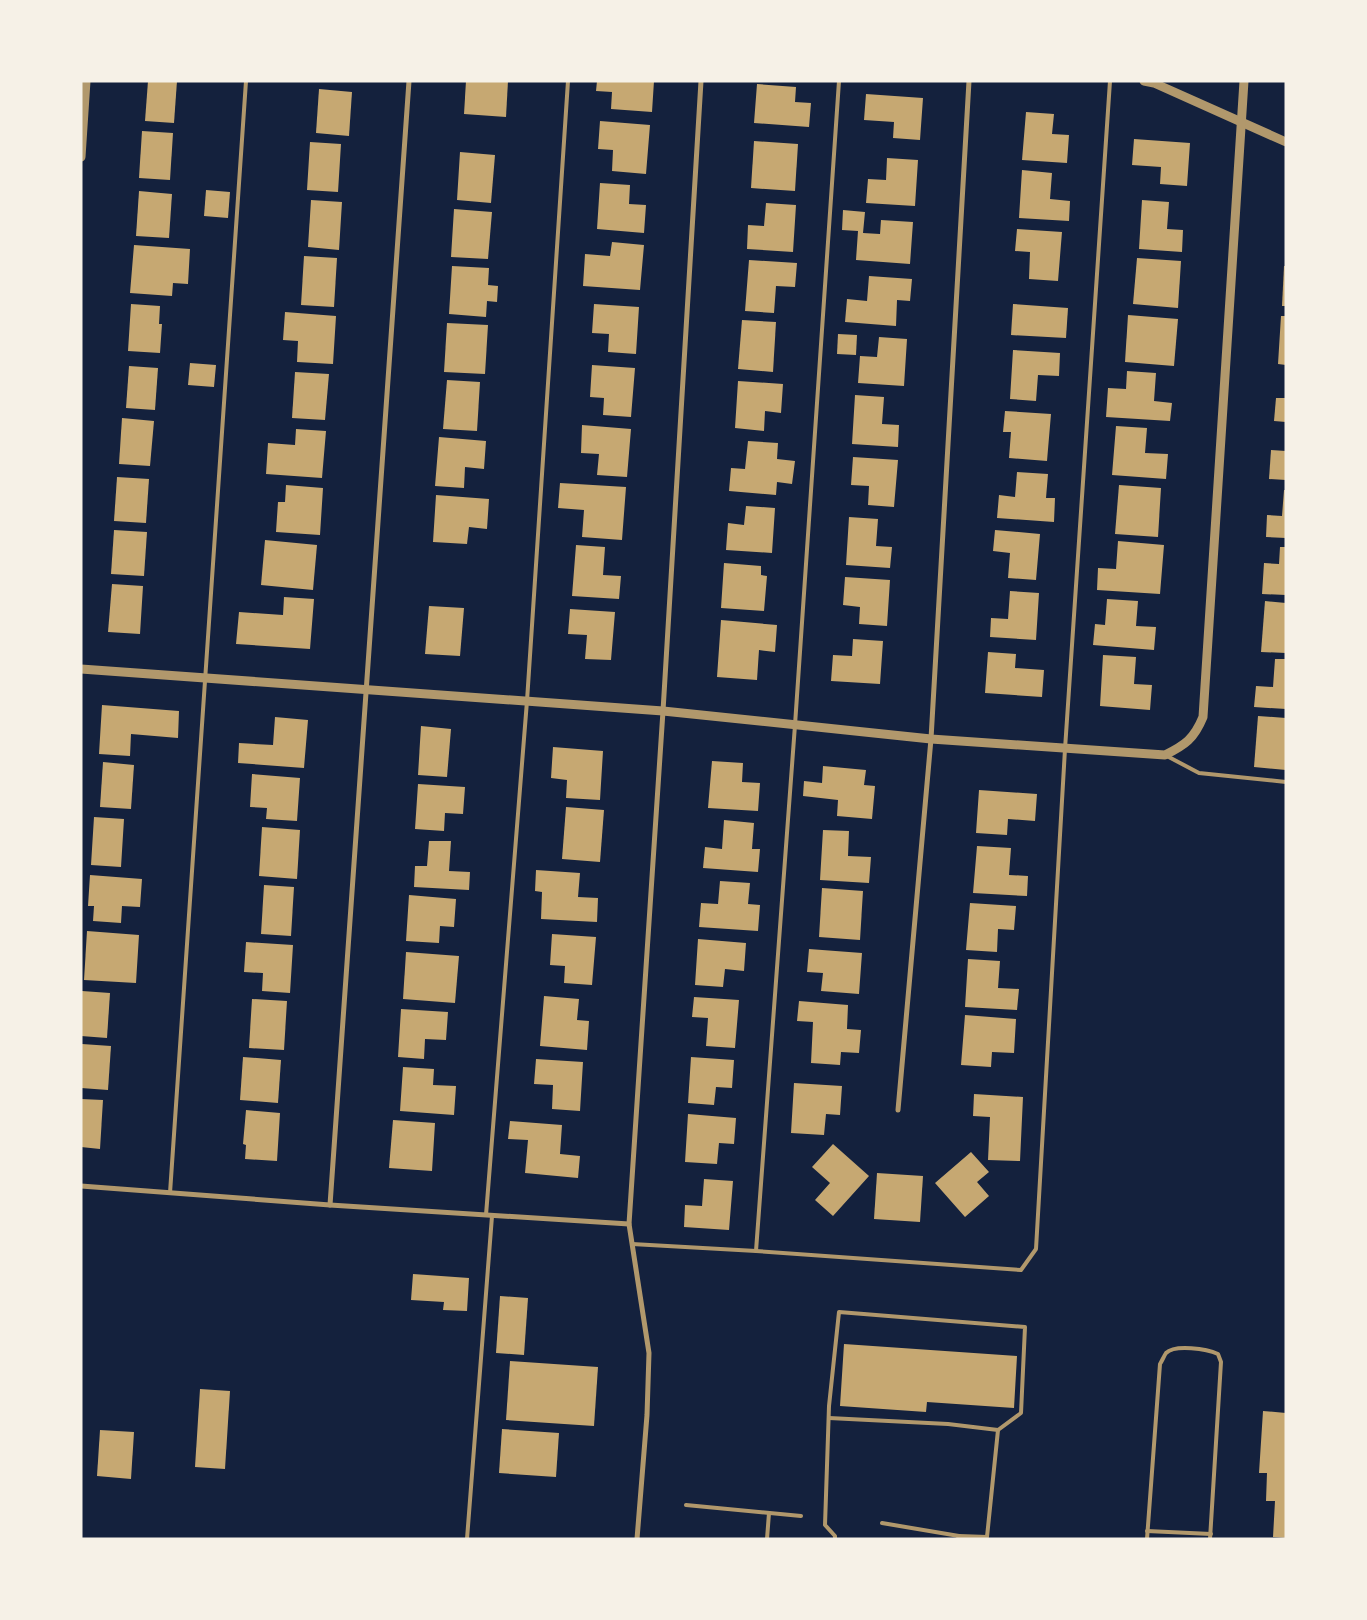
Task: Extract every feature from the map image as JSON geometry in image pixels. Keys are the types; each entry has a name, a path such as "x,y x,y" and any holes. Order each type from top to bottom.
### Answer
{"street":[{"path":"81,157 86,81"},
{"path":"330,1205 409,81"},
{"path":"637,1539 647,1414 649,1353 629,1224 663,711 701,81"},
{"path":"898,1110 931,740 969,81"},
{"path":"1144,81 1286,142"},
{"path":"81,669 366,688 663,711 931,740 1165,756 1186,744 1198,730 1203,717 1244,81"},
{"path":"81,1186 330,1205 629,1224"}],"lane":[{"path":"170,1193 246,81"},
{"path":"467,1539 527,701 568,81"},
{"path":"756,1251 795,725 839,81"},
{"path":"632,1244 1021,1270 1036,1249 1066,748 1110,81"},
{"path":"1165,756 1198,773 1286,782"},
{"path":"829,1418 948,1424 998,1430 1021,1413 1025,1327 840,1312 829,1418 826,1525 835,1536 835,1539"},
{"path":"1147,1531 1210,1537 1221,1362 1218,1354 1210,1350 1178,1348 1167,1352 1160,1364 1147,1531 1147,1539"},
{"path":"882,1523 959,1537 987,1537 998,1430"},
{"path":"686,1505 801,1516"},
{"path":"767,1539 769,1513"}],"building":[{"path":"148,81 177,81 174,123 145,121"},
{"path":"466,81 508,81 506,117 464,114"},
{"path":"597,81 654,81 652,112 611,109 612,92 596,91"},
{"path":"757,84 796,87 795,102 811,103 809,127 754,123"},
{"path":"319,89 352,92 349,136 316,133"},
{"path":"866,94 923,98 920,140 893,138 894,122 864,120"},
{"path":"1026,112 1054,114 1052,134 1069,135 1067,163 1022,160"},
{"path":"600,121 650,125 646,174 612,171 613,150 598,149"},
{"path":"142,131 173,133 170,180 139,178"},
{"path":"1134,139 1190,143 1187,186 1160,184 1161,167 1132,165"},
{"path":"754,141 798,144 795,191 751,188"},
{"path":"310,142 341,144 338,192 307,190"},
{"path":"460,152 495,155 491,203 457,200"},
{"path":"887,158 918,160 915,206 866,203 868,179 886,180"},
{"path":"1022,170 1052,173 1050,199 1070,201 1069,221 1019,218"},
{"path":"600,183 630,185 629,204 646,205 644,233 597,229"},
{"path":"206,190 230,192 228,218 204,216"},
{"path":"139,191 172,194 169,238 136,236"},
{"path":"311,200 342,202 339,250 308,247"},
{"path":"1142,200 1169,202 1167,229 1183,230 1182,252 1139,249"},
{"path":"766,203 796,205 793,252 747,249 748,225 764,226"},
{"path":"454,209 492,212 488,259 451,257"},
{"path":"843,210 865,212 863,233 880,234 881,220 913,222 910,264 856,260 858,231 842,230"},
{"path":"1017,229 1062,232 1058,281 1029,279 1030,252 1015,251"},
{"path":"612,242 644,245 640,290 583,286 585,254 610,256"},
{"path":"134,245 190,249 188,284 173,283 172,296 130,293"},
{"path":"304,256 337,258 334,307 301,305"},
{"path":"1137,258 1181,261 1178,308 1133,304"},
{"path":"749,260 797,263 795,287 776,286 774,313 745,311"},
{"path":"452,266 489,268 488,285 498,286 497,302 487,301 486,317 449,314"},
{"path":"1284,266 1286,266 1286,306 1282,306"},
{"path":"869,276 912,279 910,301 897,300 896,326 845,322 847,299 867,301"},
{"path":"131,304 160,306 159,324 162,324 160,353 128,351"},
{"path":"594,304 639,307 636,354 608,352 609,334 592,333"},
{"path":"1013,304 1068,308 1066,338 1011,335"},
{"path":"285,312 336,316 333,364 297,362 298,341 283,340"},
{"path":"1128,315 1178,319 1174,366 1125,362"},
{"path":"1281,316 1286,316 1286,365 1278,364"},
{"path":"742,320 776,322 773,372 738,369"},
{"path":"447,323 488,325 485,374 444,372"},
{"path":"838,334 857,335 856,355 837,354"},
{"path":"879,337 907,339 904,386 858,383 860,356 877,357"},
{"path":"1013,350 1060,353 1059,376 1038,375 1036,401 1010,399"},
{"path":"190,363 216,365 214,387 188,385"},
{"path":"592,365 635,368 631,417 603,415 604,398 590,397"},
{"path":"129,366 158,368 155,410 126,408"},
{"path":"1127,371 1156,373 1154,401 1172,403 1170,421 1106,417 1108,388 1126,389"},
{"path":"295,372 329,374 325,420 292,418"},
{"path":"447,380 480,382 477,431 443,429"},
{"path":"738,381 783,384 781,413 765,411 764,431 735,428"},
{"path":"855,395 884,397 882,424 899,425 898,447 852,444"},
{"path":"1276,398 1286,398 1286,422 1274,421"},
{"path":"1005,411 1051,414 1047,461 1009,458 1011,432 1003,432"},
{"path":"122,418 154,421 150,466 119,464"},
{"path":"582,425 631,429 627,477 597,475 599,454 581,453"},
{"path":"1116,426 1147,428 1145,453 1168,454 1166,479 1112,475"},
{"path":"296,429 326,431 322,478 266,474 268,443 295,445"},
{"path":"439,437 486,441 484,469 465,467 464,488 435,486"},
{"path":"748,441 778,443 777,459 795,461 792,484 777,482 776,495 729,491 731,468 745,469"},
{"path":"1271,450 1286,451 1286,480 1269,479"},
{"path":"853,457 898,460 894,507 868,505 869,486 851,485"},
{"path":"1017,472 1048,474 1046,498 1055,498 1054,522 997,518 999,495 1015,497"},
{"path":"117,477 149,479 146,523 114,521"},
{"path":"560,483 626,487 622,540 582,537 584,510 558,508"},
{"path":"286,485 323,488 320,535 276,532 278,502 285,502"},
{"path":"1119,485 1161,488 1158,537 1115,534"},
{"path":"1284,490 1286,490 1286,538 1266,537 1267,515 1282,516"},
{"path":"436,495 489,499 487,529 469,527 467,544 433,542"},
{"path":"746,506 775,508 772,553 726,550 728,523 744,525"},
{"path":"849,517 878,519 876,546 892,547 890,568 846,565"},
{"path":"114,530 147,532 144,576 111,574"},
{"path":"995,530 1040,534 1036,580 1008,578 1010,553 993,551"},
{"path":"265,540 317,545 313,590 261,585"},
{"path":"1118,541 1164,545 1160,594 1097,590 1098,568 1116,569"},
{"path":"576,545 605,547 603,575 621,576 619,599 572,596"},
{"path":"1280,547 1286,547 1286,595 1262,594 1264,563 1279,564"},
{"path":"724,563 761,566 761,575 767,576 764,611 721,608"},
{"path":"845,577 890,580 887,626 859,624 860,607 843,605"},
{"path":"112,584 143,586 140,634 108,632"},
{"path":"1010,591 1039,593 1036,640 990,637 991,618 1008,619"},
{"path":"284,597 314,599 310,649 236,644 239,612 283,615"},
{"path":"1107,599 1138,601 1136,626 1156,627 1154,650 1093,645 1095,624 1105,625"},
{"path":"1265,601 1286,603 1286,653 1261,652"},
{"path":"429,606 464,608 460,656 425,654"},
{"path":"570,609 615,612 611,660 585,659 587,635 568,634"},
{"path":"721,620 777,625 775,652 759,650 757,680 717,677"},
{"path":"853,639 883,641 880,684 831,681 833,655 852,656"},
{"path":"988,652 1016,654 1015,668 1044,670 1042,697 985,693"},
{"path":"1103,655 1136,657 1134,684 1152,685 1150,710 1100,706"},
{"path":"1275,659 1286,659 1286,709 1254,707 1256,686 1273,687"},
{"path":"102,705 179,711 178,738 131,734 130,756 99,754"},
{"path":"1258,716 1286,718 1286,770 1254,767"},
{"path":"275,717 308,720 304,768 238,763 239,743 273,745"},
{"path":"421,726 451,729 447,777 418,775"},
{"path":"553,747 603,751 600,800 566,798 567,780 551,778"},
{"path":"712,761 743,763 742,782 760,783 758,811 708,808"},
{"path":"103,762 134,765 131,809 100,807"},
{"path":"823,766 866,770 864,785 875,786 872,819 837,816 838,800 803,796 804,781 822,783"},
{"path":"252,774 300,778 297,821 266,819 267,808 250,807"},
{"path":"418,784 465,787 463,814 445,813 444,831 415,829"},
{"path":"979,790 1037,794 1035,821 1008,819 1007,835 976,833"},
{"path":"566,807 604,810 600,862 562,859"},
{"path":"94,817 124,819 121,867 91,865"},
{"path":"724,820 754,823 752,849 760,849 758,872 703,868 705,847 722,849"},
{"path":"262,827 300,830 297,879 259,876"},
{"path":"823,830 849,831 848,856 871,857 869,883 820,880"},
{"path":"429,841 451,841 449,871 470,872 469,890 414,887 415,866 427,866"},
{"path":"977,846 1011,848 1009,875 1028,876 1027,896 973,893"},
{"path":"536,870 580,873 578,897 598,898 597,922 541,919 542,892 535,891"},
{"path":"90,875 142,879 140,907 122,906 121,923 93,921 94,906 88,906"},
{"path":"720,881 750,883 748,904 760,905 758,931 699,927 701,903 718,904"},
{"path":"264,885 294,887 291,936 261,934"},
{"path":"822,888 863,891 860,940 819,937"},
{"path":"409,895 456,899 454,927 440,926 439,943 406,941"},
{"path":"970,903 1016,906 1014,930 998,929 997,952 966,950"},
{"path":"87,931 139,935 136,983 84,980"},
{"path":"552,934 596,937 592,985 564,983 565,966 550,965"},
{"path":"698,939 746,943 744,971 725,969 723,987 695,985"},
{"path":"246,942 293,945 290,993 262,991 263,973 244,972"},
{"path":"809,949 862,953 859,994 821,991 823,973 807,972"},
{"path":"406,952 459,956 455,1003 403,999"},
{"path":"968,959 1000,961 998,988 1019,989 1017,1010 965,1007"},
{"path":"82,991 110,993 107,1038 81,1036"},
{"path":"544,996 579,999 577,1020 589,1021 587,1050 540,1046"},
{"path":"694,997 739,1000 735,1048 706,1046 708,1018 692,1017"},
{"path":"252,999 287,1001 284,1050 249,1048"},
{"path":"799,1001 848,1005 847,1029 861,1030 859,1053 841,1052 840,1065 811,1063 813,1022 797,1021"},
{"path":"401,1009 448,1012 446,1040 425,1039 424,1059 398,1057"},
{"path":"965,1015 1016,1019 1014,1053 992,1052 991,1067 961,1065"},
{"path":"82,1044 111,1046 108,1090 81,1088"},
{"path":"243,1057 281,1060 278,1103 240,1100"},
{"path":"691,1057 734,1060 732,1088 716,1087 714,1105 688,1103"},
{"path":"536,1059 583,1062 580,1111 552,1109 553,1085 534,1084"},
{"path":"403,1067 434,1069 433,1085 456,1086 454,1115 400,1111"},
{"path":"794,1083 842,1086 840,1115 826,1114 824,1135 791,1133"},
{"path":"974,1094 1023,1097 1020,1161 988,1160 990,1117 973,1116"},
{"path":"81,1099 103,1100 100,1149 81,1147"},
{"path":"246,1110 280,1113 277,1161 245,1159 246,1145 243,1144"},
{"path":"688,1114 736,1118 734,1144 719,1143 717,1164 685,1162"},
{"path":"393,1120 435,1123 432,1171 389,1168"},
{"path":"510,1121 562,1125 560,1154 580,1156 578,1178 525,1173 528,1140 508,1139"},
{"path":"833,1144 869,1176 833,1216 815,1200 830,1183 812,1167"},
{"path":"971,1152 989,1172 977,1182 989,1196 965,1217 935,1183"},
{"path":"877,1173 923,1176 920,1222 874,1219"},
{"path":"704,1179 733,1181 729,1230 684,1227 685,1205 702,1206"},
{"path":"413,1274 469,1278 467,1311 443,1310 444,1302 411,1300"},
{"path":"500,1296 528,1298 524,1355 496,1353"},
{"path":"844,1344 1017,1356 1014,1408 927,1402 926,1412 840,1406"},
{"path":"510,1361 598,1367 594,1426 506,1420"},
{"path":"200,1389 230,1391 225,1469 195,1467"},
{"path":"1263,1411 1286,1413 1286,1538 1273,1537 1275,1501 1266,1501 1267,1473 1259,1473"},
{"path":"502,1429 559,1433 556,1477 499,1473"},
{"path":"100,1430 134,1432 131,1479 97,1476"}]}
